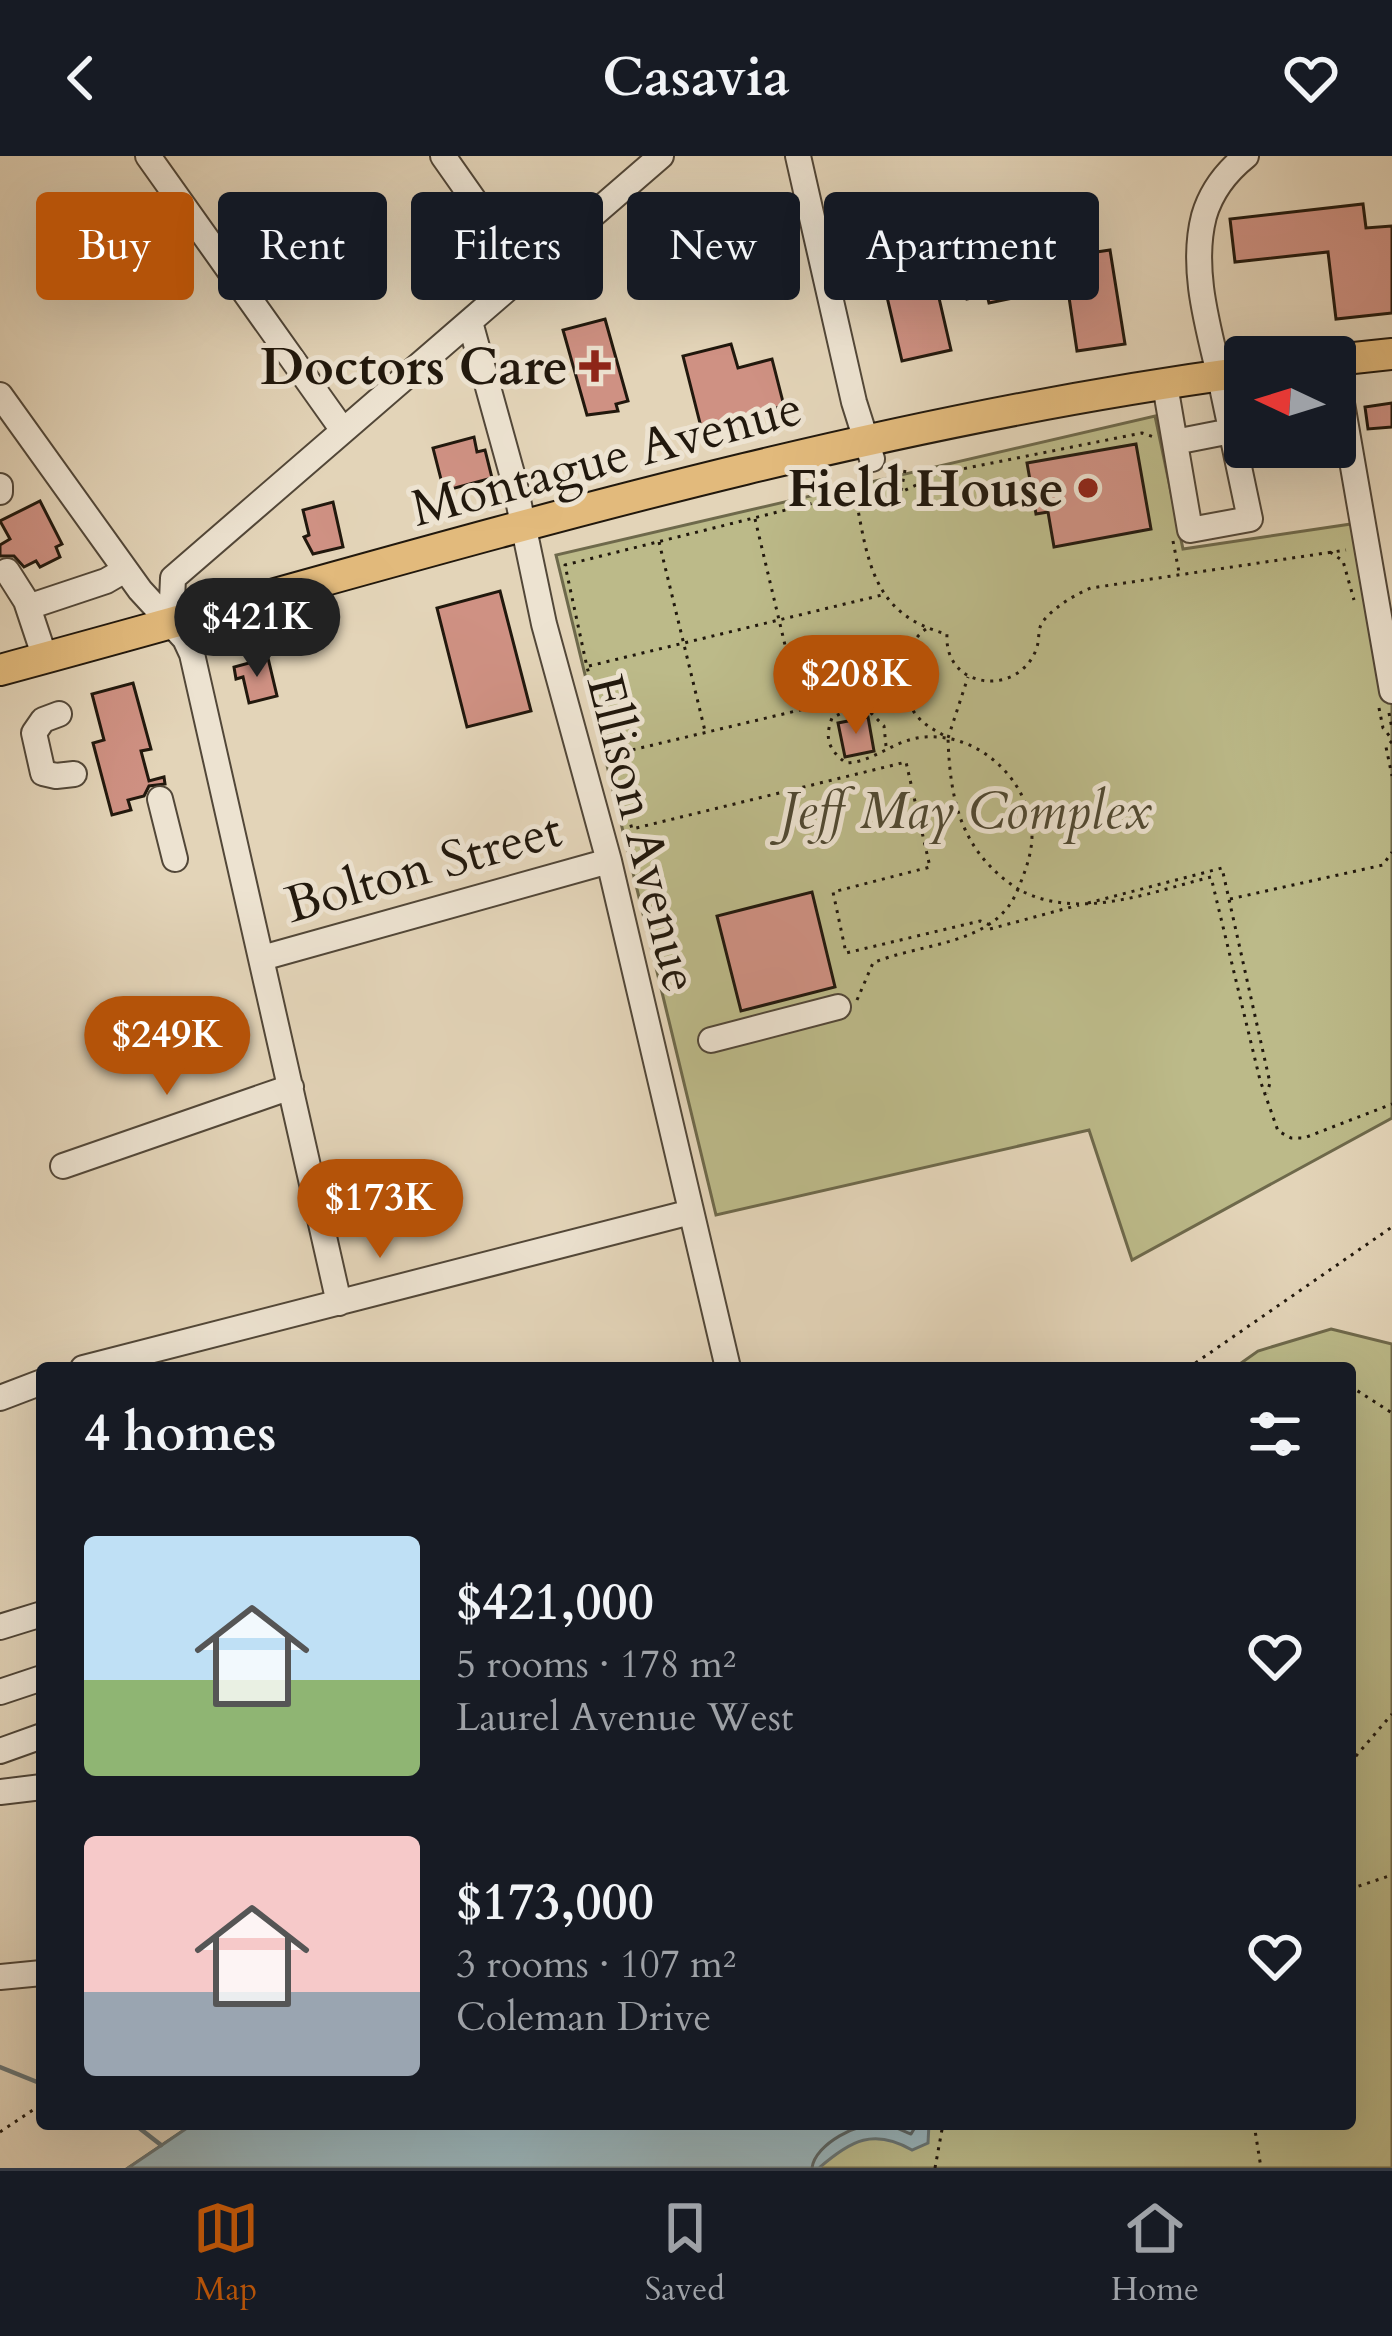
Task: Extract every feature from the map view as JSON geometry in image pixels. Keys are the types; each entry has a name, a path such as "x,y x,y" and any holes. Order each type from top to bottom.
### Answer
{"main road":[{"path":"1356,359 1392,353"},
{"name":"Montague Avenue","path":"2,663 45,658 523,528 1224,375"}],"street":[{"path":"148,156 343,429"},
{"path":"443,156 468,192"},
{"path":"603,207 661,156"},
{"path":"798,156 869,450"},
{"path":"1224,359 1209,332 1199,242 1217,187 1246,156"},
{"path":"171,623 173,578 496,300"},
{"name":"Ellison Avenue","path":"470,322 608,861 727,1362"},
{"path":"1165,385 1165,441 1190,530 1250,519 1239,468"},
{"path":"0,395 125,570 192,654 339,1303"},
{"path":"1165,441 1224,432"},
{"path":"1352,468 1390,699"},
{"path":"28,607 125,570"},
{"path":"7,571 28,607 45,658"},
{"path":"59,713 43,720 34,733 38,753 44,772 74,774"},
{"path":"160,799 175,859"},
{"name":"Bolton Street","path":"262,958 608,861"},
{"path":"711,1040 838,1007"},
{"path":"63,1166 291,1087"},
{"path":"111,1362 691,1212"},
{"path":"0,1398 36,1384"},
{"path":"0,1627 36,1616"},
{"path":"0,1692 36,1680"},
{"path":"0,1750 36,1738"},
{"path":"0,1792 36,1788"},
{"path":"0,1977 36,1973"}],"path":[{"path":"904,470 901,492 942,472 1142,433 1165,441"},
{"path":"843,482 855,494 882,595 895,610 947,634 950,658 968,675 997,682 1012,676 1035,653 1039,625 1079,592 1345,549 1351,552"},
{"path":"856,502 826,500 565,565 587,667 632,830 906,762 930,867 833,892 845,953 980,921 993,926"},
{"path":"755,517 800,710"},
{"path":"1170,524 1179,574"},
{"path":"659,541 705,732"},
{"path":"587,667 882,595"},
{"path":"928,628 908,653 905,685 917,716 948,738 982,752 1011,776 1030,824 1028,862 1013,902 993,926 976,933"},
{"path":"968,675 948,738 951,794 989,866 1018,889 1043,900 1092,906 1211,877 1277,1131 1295,1139 1392,1104"},
{"path":"611,754 905,685"},
{"path":"1390,699 1392,729"},
{"path":"886,746 884,727 869,711 849,709 832,718 827,740 832,753 846,763 921,737 948,738"},
{"path":"1392,741 1386,747 1392,776"},
{"path":"1030,824 1055,814"},
{"path":"1228,900 1383,866 1392,852"},
{"path":"838,1007 858,1000 873,963 904,950 1222,868 1270,1083 1265,1098"},
{"path":"1197,1362 1392,1227"},
{"path":"1356,1389 1392,1413"},
{"path":"1356,1756 1392,1714"},
{"path":"1356,1887 1392,1875"},
{"path":"0,2132 36,2108"},
{"path":"935,2168 942,2130"},
{"path":"1255,2130 1261,2168"}],"green space":[{"name":"Jeff May Complex","path":"1155,416 1183,549 1351,524 1384,677 1392,677 1392,1118 1132,1260 1089,1130 716,1215 556,555"},
{"path":"1331,1329 1392,1344 1392,2168 128,2168 184,2130 1356,2130 1356,1362 1242,1362 1258,1351"}],"water":[{"path":"184,2130 929,2130 928,2143 912,2150 886,2140 863,2140 819,2168 128,2168"}],"building":[{"path":"1363,204 1366,228 1392,226 1392,313 1336,319 1328,252 1235,262 1230,219"},
{"path":"1110,250 1125,344 1077,351 1069,300 1099,300 1099,252"},
{"path":"888,300 939,300 951,350 902,361"},
{"name":"Doctors Care","path":"605,319 628,401 616,404 618,411 587,415 563,330"},
{"path":"731,344 738,368 772,359 784,406 701,427 683,356"},
{"path":"1392,403 1392,427 1368,429 1365,407"},
{"path":"474,437 477,452 485,450 492,478 444,491 433,448"},
{"name":"Field House","path":"1136,444 1151,529 1054,547 1048,512 1036,514 1027,463"},
{"path":"40,501 62,544 56,547 60,557 40,567 36,561 24,567 14,556 0,556 0,545 10,539 0,521"},
{"path":"333,502 343,547 313,554 304,537 309,535 303,510"},
{"path":"500,591 531,711 467,727 437,608"},
{"path":"268,658 277,696 249,703 243,677 236,679 234,667"},
{"path":"133,683 151,749 141,751 149,781 164,777 165,784 149,786 144,796 128,800 131,810 112,815 93,743 104,740 92,694"},
{"path":"868,717 874,751 845,757 838,723"},
{"path":"812,892 835,987 741,1011 717,916"}],"waterway":[{"path":"0,2067 36,2082"},
{"path":"142,2130 161,2145"}],"place":[{"name":"Doctors Care","path":"595,366"},
{"name":"Field House","path":"1088,488"}]}
